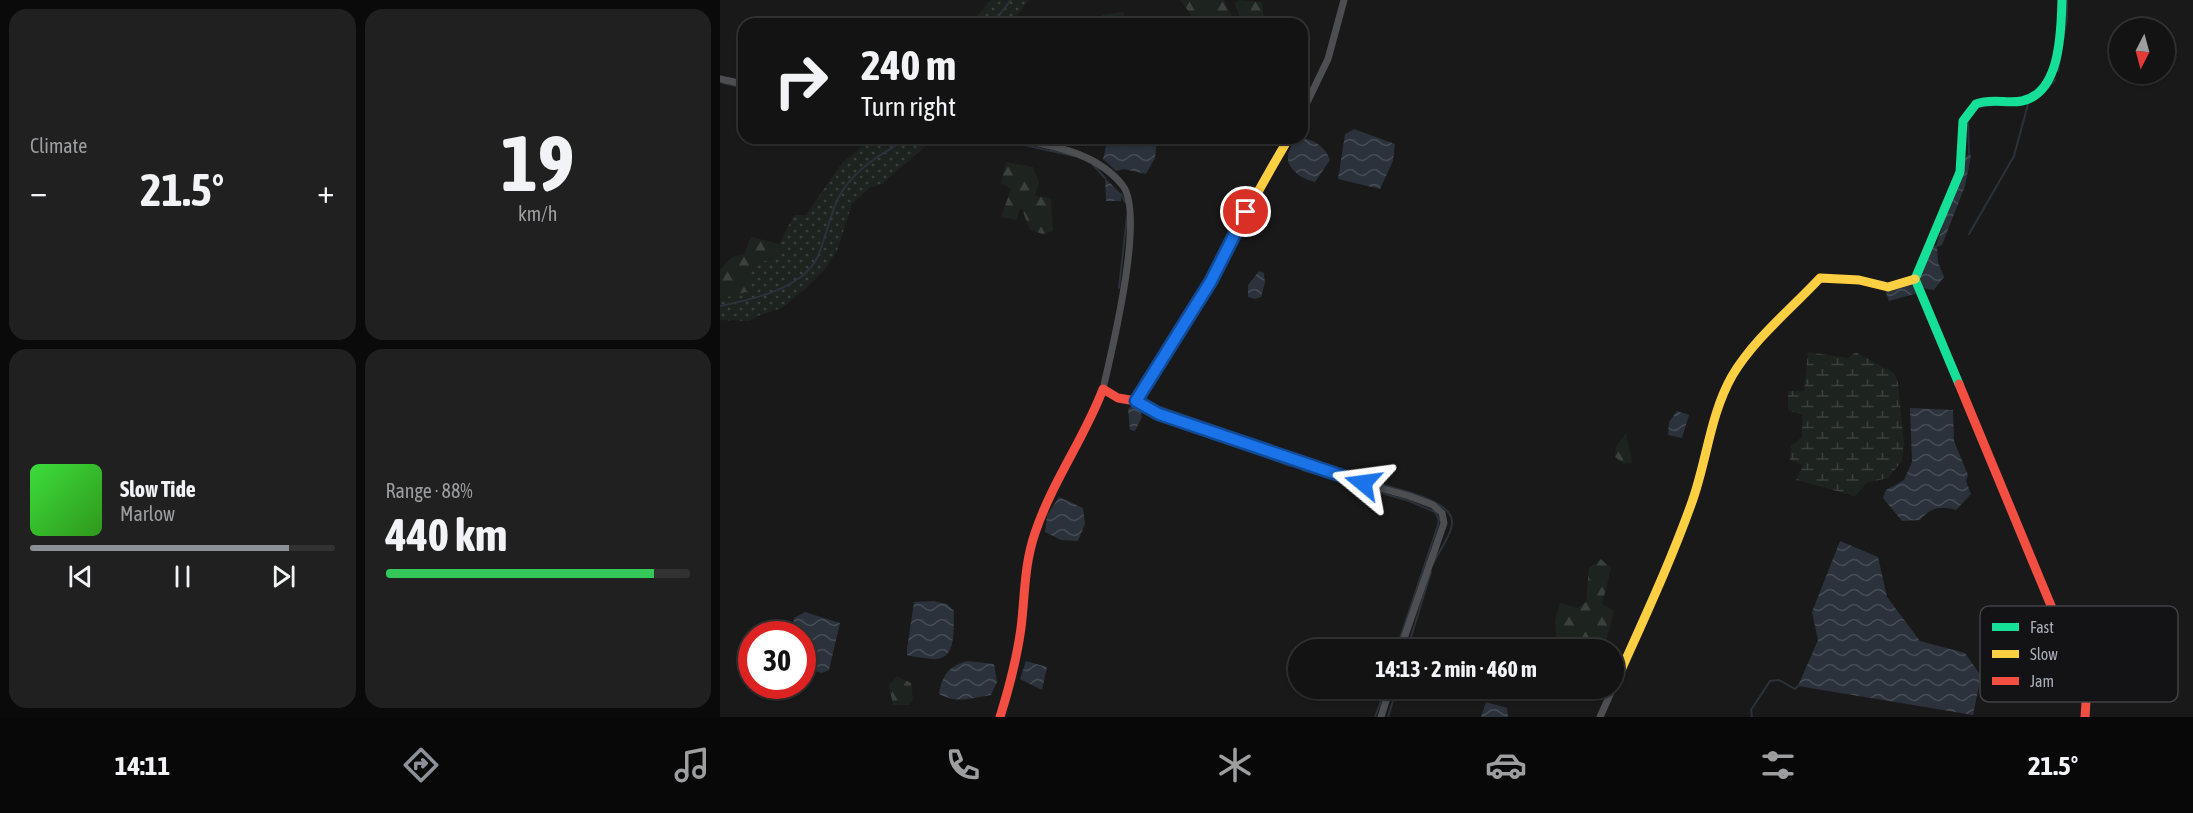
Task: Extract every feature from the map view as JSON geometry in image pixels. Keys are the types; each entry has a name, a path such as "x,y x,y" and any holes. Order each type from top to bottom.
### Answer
{"street":[{"path":"1308,100 1328,58 1344,0"},
{"path":"2051,606 1915,279 1960,172 1963,121 1966,113 1974,104 1989,100 2032,98 2042,89 2050,74 2056,54 2062,0"},
{"path":"720,79 738,83"},
{"path":"1000,717 1011,681 1021,628 1024,577 1034,535 1053,486 1089,426 1103,389 1127,264 1131,215 1129,200 1122,186 1086,156 1039,144"},
{"path":"1136,401 1211,281 1256,192 1284,144"},
{"path":"1624,662 1684,525 1699,482 1706,443 1718,410 1732,376 1752,349 1820,278 1859,280 1888,286 1915,279"},
{"path":"1103,389 1118,398 1136,401 1155,412 1297,462 1433,505 1442,513 1444,523 1404,639"},
{"path":"1381,717 1387,699"},
{"path":"1600,717 1608,699"},
{"path":"2085,717 2086,702"}],"green space":[{"path":"991,0 1029,0 1016,18 975,18"},
{"path":"1180,0 1224,0 1232,16 1232,18 1194,18"},
{"path":"1239,0 1262,2 1264,18 1241,18 1234,3"},
{"path":"1123,12 1126,18 1101,18 1102,15"},
{"path":"862,144 928,144 882,184 869,188 852,204 837,251 825,269 804,290 782,308 749,321 720,320 720,299 752,290 746,269 781,254 779,244 794,215 806,215 842,163 858,150"},
{"path":"1006,162 1033,167 1039,183 1035,196 1051,198 1053,231 1043,234 1030,230 1021,207 1016,220 1001,217 1011,189 1001,183"},
{"path":"751,237 779,244 781,254 746,269 753,290 720,299 720,270 732,257 744,254"},
{"path":"1808,352 1848,358 1856,352 1894,373 1898,383 1904,443 1902,461 1888,478 1867,483 1855,496 1796,480 1803,465 1790,460 1791,446 1802,437 1802,415 1788,410 1788,391 1804,391"},
{"path":"1626,433 1632,462 1624,464 1615,457 1616,446"},
{"path":"1601,559 1611,569 1602,604 1614,611 1607,638 1556,639 1555,620 1560,603 1577,608 1586,602 1589,568"},
{"path":"897,676 911,683 913,700 909,705 893,705 889,685"}],"water":[{"path":"1354,129 1395,144 1393,161 1380,189 1338,179 1345,134"},
{"path":"1308,139 1318,144 1330,160 1315,182 1305,179 1292,169 1288,161 1293,144 1308,144"},
{"path":"1107,144 1156,144 1155,158 1146,174 1124,169 1116,171 1103,159"},
{"path":"1969,153 1971,156 1965,186 1942,245 1937,247 1938,262 1944,277 1934,290 1922,288 1918,279 1933,245 1936,246 1965,158"},
{"path":"1105,178 1121,194 1121,201 1106,201"},
{"path":"1259,271 1264,273 1265,283 1261,297 1255,299 1248,297 1248,285"},
{"path":"1912,285 1918,293 1889,301 1885,290"},
{"path":"1133,405 1139,407 1142,417 1135,431 1130,430 1128,409"},
{"path":"1910,408 1953,410 1954,441 1968,475 1966,481 1971,494 1956,510 1936,509 1920,520 1902,521 1883,498 1886,490 1904,480 1912,462"},
{"path":"1677,411 1689,415 1682,438 1668,435 1669,422"},
{"path":"1059,497 1083,508 1085,524 1078,541 1061,540 1045,532 1047,515"},
{"path":"1840,541 1878,557 1887,597 1920,641 1965,653 1980,675 1973,715 1798,686 1818,640 1812,612"},
{"path":"933,601 947,604 954,611 950,650 940,659 907,655 914,602"},
{"path":"805,612 840,623 829,670 822,673 816,671 816,621 794,621 794,618"},
{"path":"968,661 994,664 997,682 991,695 958,700 939,694 942,682 951,668"},
{"path":"1026,661 1047,667 1042,690 1020,679"},
{"path":"1486,702 1507,708 1508,717 1481,717"}],"waterway":[{"path":"997,18 1011,0"},
{"path":"2058,71 2067,18 2067,0"},
{"path":"2046,90 2055,80"},
{"path":"723,83 738,87"},
{"path":"1969,234 2014,156 2028,104"},
{"path":"1979,107 1994,105"},
{"path":"1969,153 1968,121 1975,110"},
{"path":"720,306 774,291 800,278 810,269 817,258 834,209 847,184 871,161 899,144"},
{"path":"1020,144 1074,156"},
{"path":"1093,165 1105,178"},
{"path":"1121,194 1125,202"},
{"path":"1119,288 1127,216"},
{"path":"1160,407 1226,430"},
{"path":"1152,416 1210,435"},
{"path":"1239,436 1374,483"},
{"path":"1221,439 1254,452"},
{"path":"1261,455 1290,466"},
{"path":"1302,470 1409,501 1435,512 1439,520 1437,528 1400,639"},
{"path":"1380,484 1433,501 1449,514 1452,526 1433,564"},
{"path":"1410,639 1431,572"},
{"path":"1752,717 1751,710 1770,681 1779,680 1795,689 1798,686"},
{"path":"1375,717 1382,699"},
{"path":"1388,717 1394,699"}],"traffic: fast":[{"path":"1959,384 1915,279 1960,172 1963,121 1976,104 1988,101 2022,101 2035,96 2045,86 2056,59 2062,0"}],"traffic: slow":[{"path":"1172,344 1285,144"},
{"path":"1624,664 1683,525 1697,486 1719,406 1741,362 1762,337 1820,278 1859,280 1888,287 1915,279"}],"traffic: jam":[{"path":"1000,717 1010,684 1021,628 1031,545 1050,496 1103,389 1118,398 1136,401 1172,344"},
{"path":"1959,384 2051,606"},
{"path":"2085,717 2086,702"}],"route":[{"path":"1246,212 1211,281 1136,401 1159,414 1363,483"}]}
